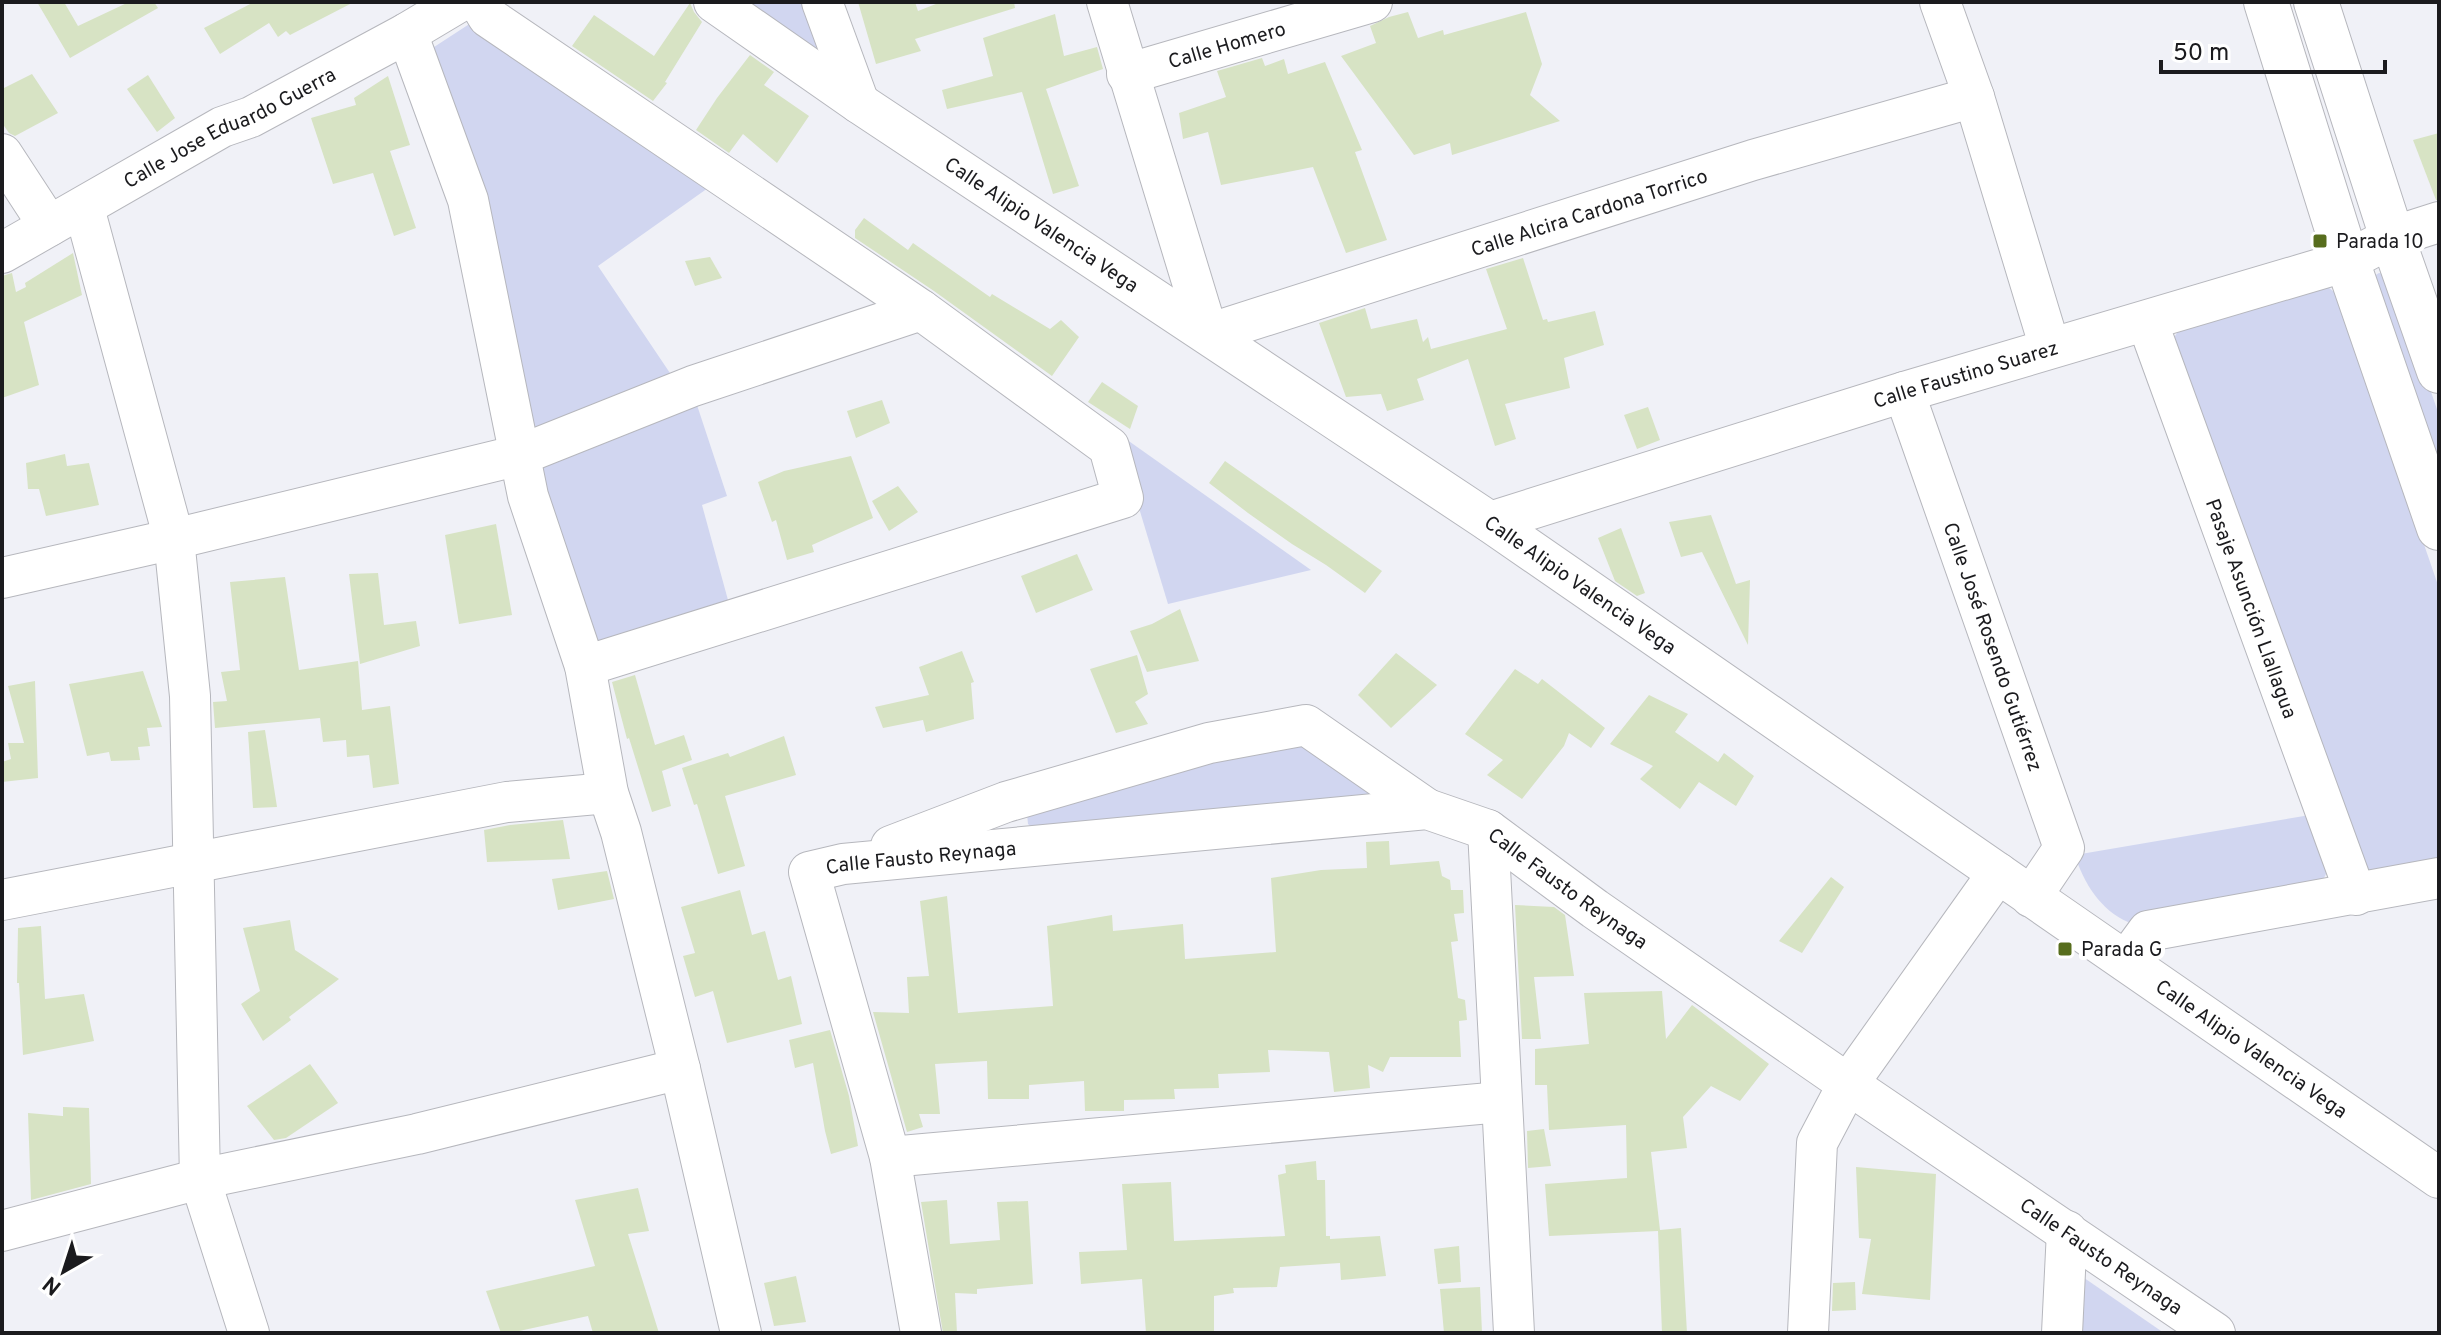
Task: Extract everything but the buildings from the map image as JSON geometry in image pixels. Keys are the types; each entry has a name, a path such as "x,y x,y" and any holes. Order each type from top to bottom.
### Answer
{"main road":[{"path":"2266,2 2347,261 2439,528"},
{"path":"2316,2 2439,371"}],"street":[{"name":"Calle Jose Eduardo Guerra","path":"2,253 222,127 251,117 459,2"},
{"path":"479,2 488,17 921,310 1109,447 1123,498 585,666"},
{"name":"Calle Alipio Valencia Vega","path":"714,2 859,103 1490,522 2439,1178"},
{"path":"822,2 859,103"},
{"path":"1107,2 1208,334"},
{"name":"Calle Homero","path":"1127,74 1372,2"},
{"path":"1940,2 1974,97 2050,348"},
{"path":"407,33 468,200 528,496 585,666 608,793 621,832 680,1069 741,1333"},
{"name":"Calle Alcira Cardona Torrico","path":"1208,334 1753,160 1974,97"},
{"path":"2,154 49,226"},
{"path":"84,208 174,539 190,696 200,1179 249,1333"},
{"name":"Calle Faustino Suarez","path":"1490,522 1904,392 2347,261 2392,237 2439,222"},
{"path":"2,578 520,455 693,386 921,310"},
{"name":"Pasaje Asunción Llallagua","path":"2147,321 2356,895"},
{"name":"Calle José Rosendo Gutiérrez","path":"1904,392 2064,848 2031,897"},
{"path":"921,1333 890,1157 826,868 1021,798 1209,743 1306,725 1427,809"},
{"path":"2,900 507,802 608,793"},
{"name":"Calle Fausto Reynaga","path":"826,868 1427,809 1488,830 1595,909 2215,1333"},
{"path":"1488,830 1514,1333"},
{"path":"1808,1333 1817,1143 1848,1084 1998,873"},
{"path":"2126,961 2148,931 2439,878"},
{"path":"2,1231 200,1179 417,1134 680,1069"},
{"path":"890,1157 1501,1102"},
{"path":"2062,1333 2067,1231"}],"shaded area":[{"path":"747,2 801,2 819,54"},
{"path":"474,21 708,188 598,266 674,379 536,437 431,49"},
{"path":"2379,273 2388,275 2393,282 2439,415 2439,490 2374,276"},
{"path":"2324,284 2338,295 2439,588 2439,860 2363,872 2174,345 2180,328"},
{"path":"695,399 727,496 702,505 731,611 592,656 536,459"},
{"path":"1116,432 1311,570 1168,604"},
{"path":"1307,740 1379,794 1037,832 1028,824 1027,814 1037,803"},
{"path":"2310,815 2329,868 2323,880 2311,888 2128,922 2101,903 2083,875 2075,855"},
{"path":"2077,1273 2164,1333 2074,1333"}],"place":[{"name":"Parada 10","path":"2320,241"},
{"name":"Parada G","path":"2065,949"}]}
